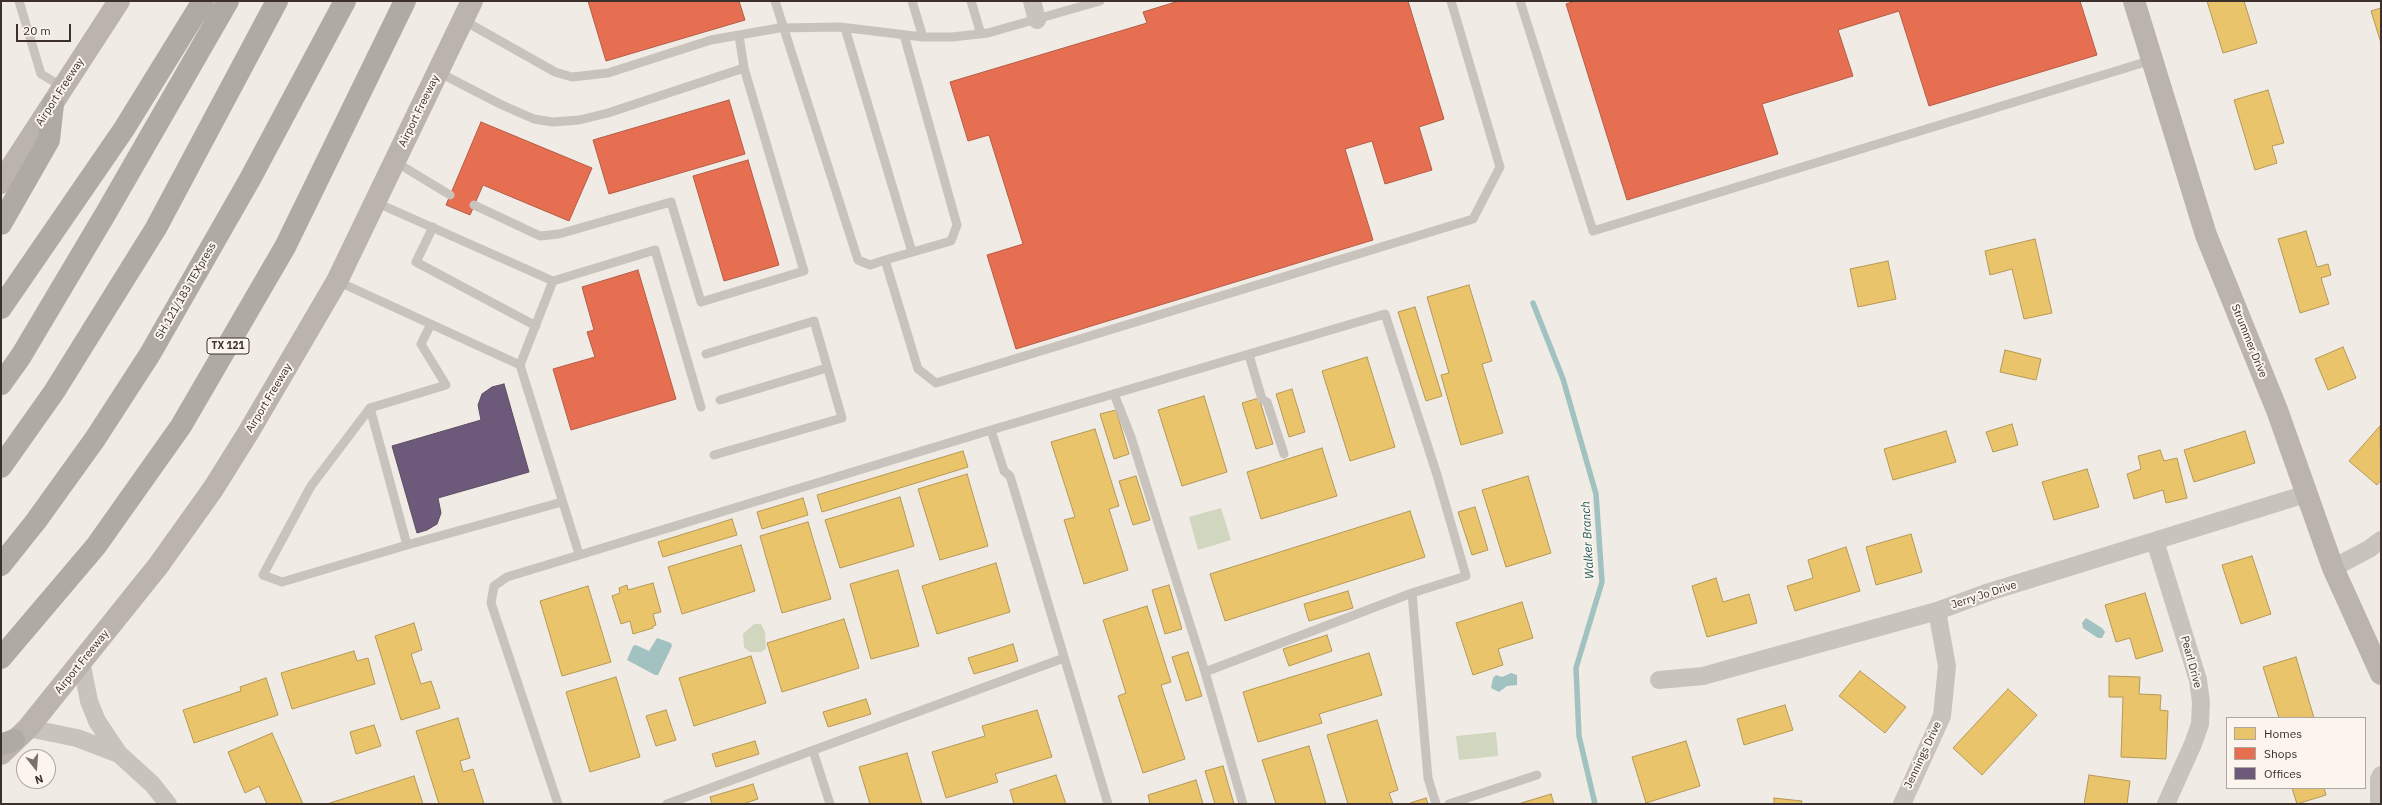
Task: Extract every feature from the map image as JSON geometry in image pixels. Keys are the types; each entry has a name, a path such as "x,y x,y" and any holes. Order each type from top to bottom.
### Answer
{"highway":[{"path":"1,308 124,129 202,1"},
{"path":"1,384 21,356 106,213 228,1"},
{"path":"1,467 54,392 156,228 277,1"},
{"name":"SH 121/183 TEXpress","path":"1,565 36,521 95,439 150,354 250,179 345,1"},
{"name":"TX 121","path":"1,658 96,546 181,426 285,247 405,1"},
{"path":"1,224 49,140 58,95"}],"main road":[{"name":"Airport Freeway","path":"1,183 118,1"},
{"name":"Strummer Drive","path":"2134,1 2206,235 2277,410 2333,568 2381,674"},
{"name":"Airport Freeway","path":"11,742 82,661 158,566 213,489 286,370 337,281 468,10"}],"street":[{"path":"1032,1 1037,20"},
{"name":"Jerry Jo Drive","path":"1659,680 1702,676 1937,611 1989,592 2306,494"},
{"path":"2333,568 2369,549 2381,540"},
{"name":"Pearl Drive","path":"2155,541 2198,680 2201,702 2200,724 2193,744 2166,804"},
{"name":"Jennings Drive","path":"1902,804 1942,716 1947,666 1937,611"},
{"path":"82,661 89,701 96,721 119,754 152,784 168,804"},
{"path":"11,742 78,738 119,754"},
{"path":"2379,804 2379,779 2381,776"}],"lane":[{"path":"19,1 41,74 58,95"},
{"path":"775,1 858,260 870,265 950,241 958,225 904,35"},
{"path":"912,1 923,37"},
{"path":"971,1 981,34"},
{"path":"885,260 918,369 936,383 1473,219 1500,167 1451,1"},
{"path":"1520,1 1593,231 2152,60"},
{"path":"468,10 555,72 572,77 608,73 711,40 784,28 845,28 923,37 981,34 1037,20 1093,2"},
{"path":"845,28 912,252"},
{"path":"474,205 540,236 559,234 672,202 701,302 804,271 744,68 739,35"},
{"path":"438,72 502,105 534,119 553,122 579,120 608,113 744,68"},
{"path":"394,161 450,195"},
{"path":"375,202 553,281 655,250 701,407"},
{"path":"433,227 416,262 536,326"},
{"path":"337,281 520,365"},
{"path":"553,281 520,365 579,554"},
{"path":"558,804 491,603 494,586 507,577 992,430 1385,314 1437,475 1466,576 1412,593 1205,672"},
{"path":"706,354 814,321 842,418 714,455"},
{"path":"431,324 420,344 446,385 370,408 311,486 263,575 282,582 407,545 562,502"},
{"path":"1249,355 1262,399 1267,402 1284,454"},
{"path":"720,400 827,368"},
{"path":"1114,394 1131,437 1205,672 1243,804"},
{"path":"370,408 407,545"},
{"path":"992,430 1004,471 1010,476 1108,804"},
{"path":"1412,593 1428,778 1436,804"},
{"path":"667,804 1064,658"},
{"path":"813,751 830,804"},
{"path":"1448,804 1537,775"}],"green space":[{"path":"1221,508 1231,540 1198,550 1189,517"},
{"path":"754,624 761,624 765,632 766,649 761,652 750,652 744,647 743,634"},
{"path":"1496,732 1498,756 1459,760 1456,736"}],"water":[{"path":"2086,618 2102,628 2105,632 2102,638 2098,638 2083,628 2082,623"},
{"path":"657,638 671,643 672,646 658,675 655,675 627,660 633,646 636,645 649,651"},
{"path":"1511,673 1517,675 1517,685 1507,686 1499,692 1491,688 1493,678 1496,675 1502,677"}],"building: Homes":[{"path":"2207,1 2244,1 2257,43 2223,53"},
{"path":"2381,8 2381,43 2371,11"},
{"path":"2268,90 2284,143 2272,146 2277,163 2255,170 2234,100"},
{"path":"2306,231 2317,267 2328,264 2331,275 2321,278 2329,304 2300,313 2278,239"},
{"path":"2035,239 2052,313 2024,319 2012,269 1990,275 1985,251"},
{"path":"1888,261 1896,299 1858,307 1850,269"},
{"path":"1469,285 1492,361 1482,364 1503,433 1461,445 1441,375 1449,373 1427,297"},
{"path":"1415,307 1442,396 1426,401 1398,312"},
{"path":"2343,347 2356,378 2328,390 2315,359"},
{"path":"2005,350 2041,359 2036,380 2000,372"},
{"path":"1367,357 1395,447 1350,461 1322,371"},
{"path":"1292,389 1305,432 1289,437 1276,394"},
{"path":"1204,396 1227,472 1182,486 1158,410"},
{"path":"1259,398 1273,444 1256,449 1242,403"},
{"path":"1116,410 1129,454 1114,459 1100,414"},
{"path":"2012,424 2018,445 1993,452 1986,432"},
{"path":"2380,426 2381,480 2377,485 2349,461"},
{"path":"1095,429 1119,506 1109,509 1128,570 1084,584 1064,520 1075,517 1051,442"},
{"path":"1946,431 1956,462 1893,480 1884,449"},
{"path":"2245,431 2255,463 2194,482 2184,450"},
{"path":"1322,448 1337,496 1261,519 1247,472"},
{"path":"2160,450 2164,461 2177,458 2187,498 2166,503 2163,490 2134,499 2127,474 2141,469 2138,456"},
{"path":"963,451 968,467 822,512 817,495"},
{"path":"2087,469 2099,507 2054,520 2042,482"},
{"path":"967,474 988,546 940,560 918,489"},
{"path":"1136,476 1150,520 1133,525 1119,481"},
{"path":"1528,476 1551,553 1506,567 1482,490"},
{"path":"900,497 914,546 840,568 825,520"},
{"path":"803,498 808,515 762,529 757,512"},
{"path":"1475,507 1488,550 1472,555 1458,512"},
{"path":"1410,511 1425,557 1225,621 1210,574"},
{"path":"732,519 737,535 663,557 658,542"},
{"path":"808,522 831,599 782,613 760,536"},
{"path":"1911,534 1922,572 1876,585 1866,547"},
{"path":"741,545 755,591 682,614 668,567"},
{"path":"1846,547 1860,591 1795,611 1787,586 1813,578 1808,560"},
{"path":"2252,556 2271,614 2241,624 2222,565"},
{"path":"996,563 1010,612 937,634 922,586"},
{"path":"898,570 919,646 871,659 850,584"},
{"path":"1716,578 1723,602 1749,594 1757,623 1707,637 1692,586"},
{"path":"653,583 661,612 653,614 656,625 653,626 653,628 633,634 630,621 621,624 612,596 620,593 619,588 627,585 628,590"},
{"path":"1169,585 1182,629 1165,634 1152,590"},
{"path":"588,586 611,662 562,676 540,601"},
{"path":"1348,591 1353,608 1309,621 1304,604"},
{"path":"2145,593 2163,651 2136,659 2130,638 2116,642 2105,605"},
{"path":"1522,602 1533,638 1498,649 1503,665 1473,675 1456,623"},
{"path":"1147,606 1171,682 1161,685 1185,759 1143,773 1118,696 1126,693 1103,620"},
{"path":"844,619 859,668 782,692 767,643"},
{"path":"414,623 422,650 411,654 421,684 431,681 440,708 401,720 375,636"},
{"path":"1327,635 1332,651 1289,666 1283,649"},
{"path":"1013,644 1018,661 974,674 968,658"},
{"path":"354,651 357,661 368,658 375,684 292,709 281,673"},
{"path":"1188,652 1202,696 1186,701 1172,657"},
{"path":"1369,653 1382,695 1319,714 1322,723 1258,742 1243,692"},
{"path":"751,656 766,703 694,726 679,678"},
{"path":"2296,657 2314,717 2279,717 2263,667"},
{"path":"1860,671 1906,707 1885,733 1839,696"},
{"path":"2109,676 2140,677 2139,694 2161,695 2160,710 2168,711 2166,759 2121,757 2123,697 2109,697"},
{"path":"616,677 640,757 590,772 566,692"},
{"path":"266,678 278,715 194,743 183,710 241,691 240,687"},
{"path":"2008,689 2037,715 1982,775 1953,748"},
{"path":"866,699 871,714 828,727 823,712"},
{"path":"1785,705 1793,730 1744,745 1737,719"},
{"path":"666,710 676,740 656,746 646,716"},
{"path":"1037,710 1052,757 995,774 998,782 946,798 932,752 985,736 982,726"},
{"path":"458,718 470,758 460,761 463,772 473,769 484,804 439,804 416,731"},
{"path":"1377,720 1398,790 1389,793 1393,804 1348,804 1327,735"},
{"path":"374,725 381,746 356,754 350,732"},
{"path":"272,733 303,804 267,804 259,786 245,793 228,752"},
{"path":"755,741 759,754 716,767 712,754"},
{"path":"1686,741 1700,786 1646,803 1632,757"},
{"path":"1309,746 1326,804 1276,804 1262,760"},
{"path":"907,753 922,804 870,804 859,767"},
{"path":"1223,766 1234,804 1215,804 1205,771"},
{"path":"1056,775 1066,804 1014,804 1010,790"},
{"path":"2089,775 2130,781 2127,804 2084,804"},
{"path":"414,776 423,804 327,804"},
{"path":"1196,780 1203,804 1150,804 1148,795"},
{"path":"753,784 758,799 743,804 712,804 710,797"},
{"path":"2292,789 2324,789 2326,795 2297,804"},
{"path":"1551,794 1554,804 1518,804"},
{"path":"1426,798 1428,804 1410,804 1410,803"},
{"path":"1774,798 1802,801 1801,804 1774,804"}],"building: Shops":[{"path":"588,1 739,1 745,20 606,61"},
{"path":"1179,1 1408,1 1444,119 1419,127 1432,170 1385,184 1372,141 1345,149 1373,240 1016,349 987,255 1023,244 989,135 968,141 950,82 1147,23 1143,12"},
{"path":"1575,1 2080,1 2097,55 1929,106 1899,11 1838,30 1853,76 1762,104 1778,154 1627,200 1566,4"},
{"path":"729,100 745,154 609,194 593,140"},
{"path":"481,122 592,168 569,221 483,185 470,215 446,205"},
{"path":"748,160 779,265 724,281 693,176"},
{"path":"638,270 676,399 571,430 553,369 595,357 587,332 594,330 582,287"}],"building: Offices":[{"path":"504,384 529,472 438,498 441,513 437,524 427,530 417,533 392,446 481,420 478,405 482,394 492,387"}],"waterway":[{"name":"Walker Branch","path":"1533,303 1563,379 1596,494 1602,582 1576,668 1579,736 1595,804"}]}
